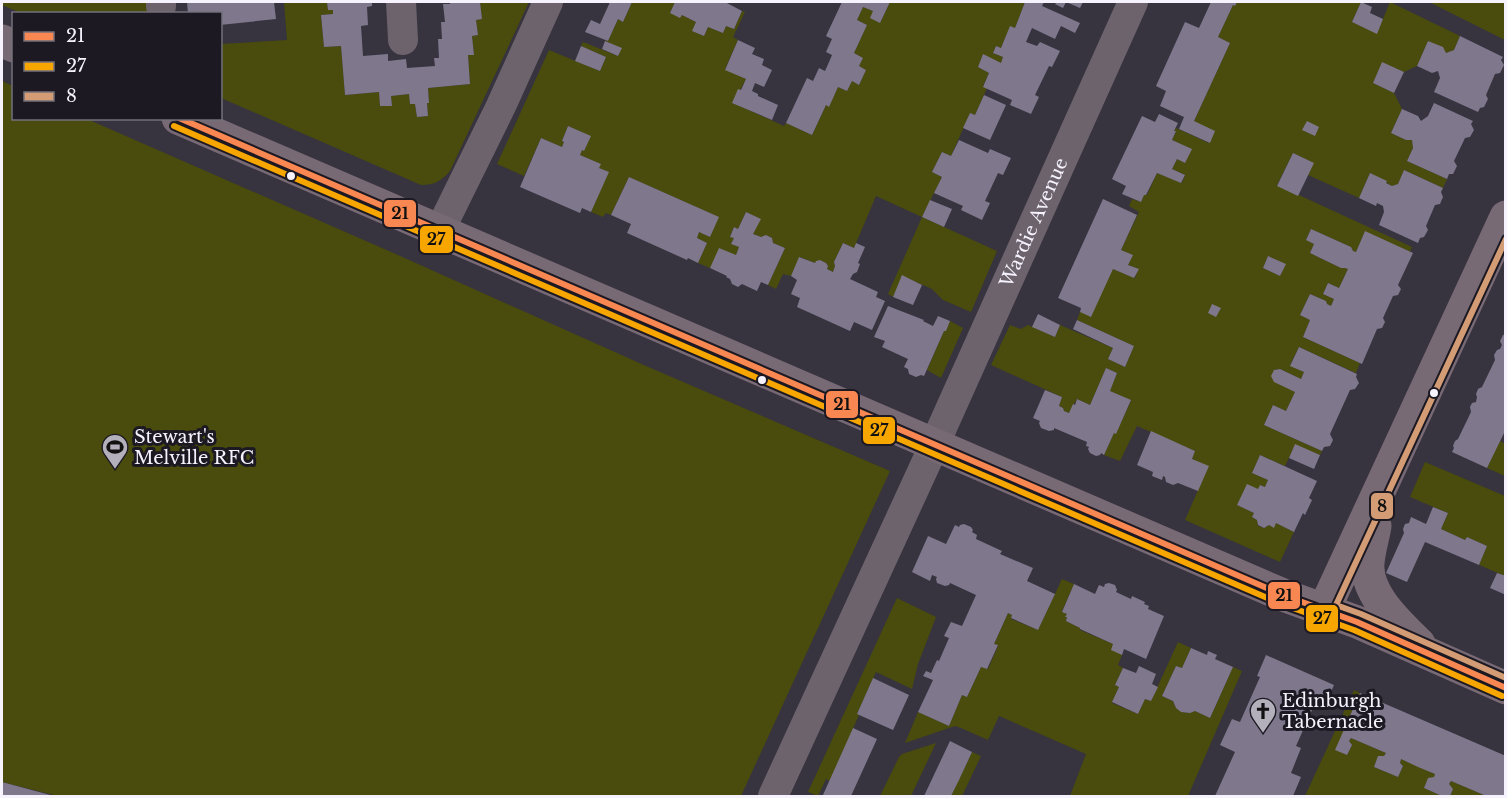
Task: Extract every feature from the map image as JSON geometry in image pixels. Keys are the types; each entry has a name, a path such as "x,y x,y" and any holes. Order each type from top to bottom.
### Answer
{"main road":[{"path":"183,120 1283,595 1357,622 1506,688"},
{"path":"1324,610 1506,217"},
{"path":"1384,479 1368,565 1372,589 1395,620 1429,654"}],"street":[{"path":"401,2 403,40"},
{"path":"439,232 548,2"},
{"name":"Wardie Avenue","path":"772,796 1133,2"}],"shaded area":[{"path":"2,2 152,2 154,12 19,12 2,5"},
{"path":"284,2 327,2 328,10 333,10 333,14 321,15 324,47 341,46 345,95 379,92 380,106 392,106 391,96 409,94 410,104 415,104 417,117 428,116 428,88 470,84 468,55 474,54 472,36 478,35 476,20 482,19 480,2 529,2 450,171 437,182 430,184 421,185 222,98 222,44 287,40"},
{"path":"632,2 675,2 670,13 682,15 696,22 693,31 704,36 708,27 723,33 726,26 734,29 742,11 745,12 733,37 738,40 725,69 746,79 733,103 784,126 786,123 812,135 826,105 829,106 838,87 847,91 852,81 859,85 866,70 859,66 863,58 854,53 867,25 857,20 863,7 873,11 880,23 890,2 1025,2 1015,28 1010,27 1001,48 996,46 993,53 1003,57 1001,63 983,55 978,67 989,73 983,86 987,88 975,115 970,113 951,156 942,152 932,172 942,177 922,217 876,196 854,248 843,243 834,262 833,272 827,269 826,263 820,260 815,263 800,257 791,276 783,274 776,289 768,285 785,248 773,243 772,238 766,235 761,237 753,234 760,219 746,212 738,229 734,227 730,236 734,238 731,244 739,247 736,255 710,268 698,263 707,243 697,238 699,232 710,237 718,217 629,177 611,215 606,213 603,217 591,212 608,172 599,168 600,164 580,155 590,136 568,126 562,147 541,138 524,176 497,164 549,50 600,71 606,57 581,46 583,42 618,56 621,48 605,40 608,41 618,19 623,22"},
{"path":"1237,2 1361,2 1352,22 1377,33 1390,2 1460,36 1454,50 1446,53 1428,41 1417,66 1404,72 1382,63 1373,83 1394,93 1402,109 1391,133 1406,140 1412,140 1413,148 1407,161 1447,179 1443,188 1404,170 1398,184 1392,186 1370,173 1359,198 1308,175 1313,163 1293,153 1277,185 1412,247 1410,252 1365,232 1356,252 1351,247 1311,229 1306,239 1314,244 1310,253 1348,269 1339,288 1328,283 1323,294 1334,299 1331,306 1326,301 1310,294 1300,315 1310,320 1303,337 1360,363 1356,373 1299,347 1290,365 1304,372 1301,379 1280,369 1274,370 1295,392 1286,411 1273,405 1264,425 1322,451 1320,455 1295,445 1285,466 1260,455 1252,473 1268,480 1265,487 1261,485 1237,505 1254,513 1252,517 1257,520 1258,526 1274,527 1276,523 1294,532 1280,562 1185,520 1208,467 1192,459 1195,451 1137,426 1120,461 1104,455 1131,401 1110,391 1117,373 1106,368 1090,405 1077,399 1069,413 1059,406 1062,397 991,365 1010,325 1021,329 1028,325 1055,337 1060,325 1113,348 1108,359 1125,367 1134,346 1077,320 1080,312 1113,269 1135,278 1138,269 1128,265 1132,255 1121,250 1139,212 1129,206 1132,199 1141,202 1144,195 1147,195 1157,173 1182,183 1185,175 1172,169 1177,159 1185,163 1191,149 1172,140 1176,128 1209,143 1194,121 1230,43 1218,37 1233,5 1235,6","holes":["1268,256 1285,264 1280,276 1263,268"]},
{"path":"1429,2 1505,2 1505,40"},
{"path":"2,81 12,86 12,120 89,120 890,471 741,796 58,796 2,782"},
{"path":"922,217 997,251 971,312 943,300 932,289 903,276 893,297 888,294"},
{"path":"950,321 963,328 941,378 927,370"},
{"path":"1500,441 1505,444 1505,476 1487,468"},
{"path":"1425,462 1505,496 1505,576 1479,565 1487,546 1467,537 1465,540 1441,529 1448,513 1410,497"},
{"path":"1062,579 1074,584 1062,611 1067,614 1066,621 1080,630 1113,644 1122,655 1118,665 1123,668 1115,685 1119,687 1112,703 1138,714 1145,699 1151,701 1178,642 1191,648 1182,668 1176,666 1162,696 1173,701 1181,712 1195,711 1210,718 1233,667 1242,671 1188,796 1070,796 1086,754 999,716 988,740 955,726 905,743 918,712 949,726 962,695 967,697 981,667 988,669 998,646 994,644 1008,613 1012,615 1011,619 1038,630"},
{"path":"897,598 936,617 918,664 912,689 876,672 830,781 826,779 818,796 808,792"},
{"path":"1354,690 1360,693 1336,750 1347,755 1352,745 1349,741 1351,738 1386,753 1378,757 1374,767 1398,777 1403,766 1400,763 1401,759 1435,774 1434,777 1428,779 1424,788 1442,796 1305,796"},
{"path":"936,743 911,796 880,796 902,754"},
{"path":"972,752 981,756 962,796 951,796"},
{"path":"1451,781 1484,795 1450,796 1453,789 1449,784"}],"building":[{"path":"187,2 274,2 276,19 222,25 222,12 188,12"},
{"path":"327,2 372,2 372,6 367,7 368,25 361,26 363,56 388,54 388,61 406,59 407,68 435,66 434,58 439,58 438,39 442,39 441,22 445,22 443,4 480,2 482,19 476,20 478,35 472,36 474,55 468,55 470,84 428,88 428,116 417,117 415,104 410,104 409,94 391,96 392,106 380,106 379,92 345,95 341,46 324,47 321,15 333,14 333,10 328,10"},
{"path":"610,2 632,2 623,22 618,19 608,41 585,32 591,20 600,24"},
{"path":"675,2 725,2 742,11 734,29 726,26 723,33 708,27 704,36 692,31 696,22 682,15 680,18 670,13"},
{"path":"842,2 890,2 880,23 870,18 873,11 863,7 857,20 867,25 854,53 863,58 859,66 866,70 859,85 852,81 847,91 838,87 829,107 826,105 812,135 786,123 807,78 813,81 819,68 825,71 832,55 826,52 832,39 826,36"},
{"path":"1025,2 1044,2 1042,6 1080,23 1075,33 1061,26 1055,39 1032,28 1026,42 1037,46 1040,42 1060,51 1052,67 1049,66 1035,95 1039,97 1031,114 1010,105 1012,100 983,87 989,73 978,67 983,54 1001,63 1003,57 993,53 996,46 1001,48 1010,26 1015,28"},
{"path":"1066,2 1063,8 1055,4"},
{"path":"1066,2 1083,2 1080,8"},
{"path":"1211,2 1237,2 1235,6 1233,5 1218,37 1230,43 1194,121 1215,131 1210,143 1179,129 1184,117 1160,106 1166,91 1156,86 1185,22 1199,28"},
{"path":"1361,2 1372,7 1370,13 1383,19 1377,34 1352,22"},
{"path":"1460,36 1503,57 1501,60 1504,65 1500,73 1495,74 1486,95 1488,99 1478,112 1434,92 1440,78 1438,71 1432,73 1417,66 1428,41 1443,47 1446,53 1454,50"},
{"path":"738,40 755,48 752,54 764,59 762,65 772,70 764,87 755,83 752,91 778,105 772,120 732,103 738,89 741,90 746,79 725,70"},
{"path":"605,41 622,48 618,56 602,49"},
{"path":"581,46 606,57 600,71 575,61"},
{"path":"1382,62 1404,72 1394,93 1373,83"},
{"path":"984,95 1006,105 990,140 963,128 970,113 975,115"},
{"path":"1434,103 1473,121 1471,124 1474,130 1470,137 1465,138 1454,161 1457,166 1447,179 1407,161 1413,148 1412,140 1406,140 1391,133 1402,109 1418,116 1421,121 1428,116"},
{"path":"1159,114 1178,123 1172,140 1192,149 1185,163 1177,159 1172,169 1185,175 1181,183 1157,173 1141,202 1122,194 1126,186 1112,179 1142,116 1155,122"},
{"path":"1307,121 1319,127 1315,136 1302,130"},
{"path":"568,126 591,136 580,155 601,164 599,168 609,172 591,212 582,208 580,213 520,187 541,138 562,147"},
{"path":"959,140 988,153 990,149 1011,158 1003,175 998,173 985,201 990,203 982,220 961,210 963,206 934,193 942,177 932,172 942,152 951,156"},
{"path":"1293,153 1314,163 1298,196 1277,186"},
{"path":"1404,170 1443,188 1440,204 1435,205 1426,226 1428,230 1418,243 1379,225 1384,212 1383,206 1377,203 1376,206 1359,198 1370,173 1392,186 1398,184"},
{"path":"629,177 719,217 710,237 699,232 697,238 707,243 698,263 627,233 631,224 611,215"},
{"path":"1103,199 1137,215 1121,250 1133,255 1128,265 1139,269 1134,278 1113,269 1091,317 1080,312 1081,308 1058,298"},
{"path":"930,200 952,209 944,227 922,217"},
{"path":"746,212 761,219 753,234 761,237 766,235 772,238 773,243 785,248 768,285 761,282 757,291 742,284 738,287 732,284 727,276 710,268 719,248 736,255 739,247 731,244 734,238 730,237 734,227 738,229"},
{"path":"1311,229 1351,247 1356,252 1365,231 1413,253 1398,285 1401,289 1398,295 1393,296 1383,318 1385,322 1382,328 1377,329 1362,364 1303,337 1310,320 1300,315 1310,294 1326,301 1331,306 1334,299 1323,294 1328,283 1339,288 1348,269 1310,253 1314,244 1306,240"},
{"path":"843,243 854,248 856,243 865,247 857,272 850,279 878,292 876,297 885,301 872,330 854,322 850,331 797,307 800,298 791,294 797,280 791,276 799,257 815,263 820,260 826,263 827,269 833,272 834,262"},
{"path":"1268,256 1286,264 1280,276 1263,268"},
{"path":"902,275 922,285 913,305 893,297"},
{"path":"1212,304 1221,308 1216,317 1208,313"},
{"path":"888,306 924,320 933,326 938,316 950,321 924,376 916,377 909,374 908,369 904,367 908,359 882,347 885,341 874,337"},
{"path":"1038,314 1060,325 1055,337 1032,327"},
{"path":"1077,320 1134,346 1125,367 1108,359 1113,348 1073,329"},
{"path":"1506,334 1506,429 1487,468 1452,452 1455,441 1471,412 1470,407 1476,402 1478,389 1482,387 1495,360 1494,355 1502,345 1500,341"},
{"path":"1299,347 1357,374 1359,383 1355,389 1350,390 1330,434 1333,440 1330,446 1324,447 1322,451 1264,425 1273,405 1286,411 1295,392 1274,382 1271,376 1274,370 1280,369 1301,379 1304,372 1290,366"},
{"path":"1106,368 1117,373 1110,391 1131,400 1104,455 1101,453 1096,456 1090,453 1089,447 1086,446 1087,442 1054,428 1049,431 1041,428 1040,421 1033,418 1045,390 1062,397 1059,406 1069,413 1077,399 1090,405"},
{"path":"1151,431 1195,451 1192,459 1209,466 1198,491 1178,483 1173,485 1166,482 1165,477 1163,476 1162,480 1152,476 1153,472 1137,465"},
{"path":"1295,444 1320,455 1314,469 1289,458"},
{"path":"1260,455 1317,481 1309,498 1312,500 1294,532 1276,523 1274,528 1269,525 1264,528 1258,525 1257,520 1252,517 1254,513 1237,505 1247,484 1258,489 1260,485 1265,487 1268,480 1252,473"},
{"path":"1433,507 1448,513 1441,529 1465,540 1467,537 1487,546 1479,565 1425,542 1407,582 1386,573 1404,533 1405,524 1409,523 1411,517 1426,524"},
{"path":"964,524 971,527 972,532 977,535 976,539 1002,551 1000,554 1033,568 1027,581 1055,594 1038,630 1011,618 1012,615 1008,613 994,644 998,645 987,669 981,667 967,697 962,695 949,726 918,712 933,680 923,676 926,671 931,673 937,660 939,661 949,638 944,636 951,622 962,626 976,595 950,583 945,586 937,583 937,577 932,575 930,581 912,572 928,536 946,544 955,525 959,527"},
{"path":"1497,573 1506,576 1506,595 1490,588"},
{"path":"1109,583 1115,585 1116,592 1145,602 1144,604 1149,606 1148,609 1164,616 1146,659 1124,649 1122,655 1111,650 1113,644 1066,621 1067,614 1062,612 1074,584 1095,594 1099,585 1104,587"},
{"path":"1191,648 1207,655 1208,651 1217,655 1215,659 1233,667 1210,718 1195,711 1181,712 1173,701 1162,696 1176,666 1182,668"},
{"name":"Edinburgh Tabernacle","path":"1266,655 1334,685 1325,706 1316,701 1296,746 1301,748 1291,773 1301,777 1293,796 1215,796 1235,752 1220,745 1232,719 1240,722 1260,677 1257,676"},
{"path":"1139,666 1156,674 1152,684 1158,687 1151,701 1145,699 1138,714 1112,702 1119,687 1115,685 1123,668 1136,673"},
{"path":"873,678 909,695 893,730 857,714"},
{"path":"1360,693 1506,756 1506,796 1483,796 1451,781 1449,784 1453,789 1450,796 1442,796 1424,788 1428,778 1434,777 1435,774 1401,759 1400,763 1403,766 1398,777 1374,767 1378,756 1384,756 1386,753 1351,738 1349,741 1352,745 1347,755 1335,750"},
{"path":"853,728 877,739 851,796 823,795"},
{"path":"950,741 972,752 959,780 951,796 924,796"},
{"path":"2,782 54,796 2,796"}],"transit line":[{"name":"21","path":"184,120 1283,595 1357,622 1506,688"},
{"name":"27","path":"174,126 1279,603 1354,630 1502,696"},
{"name":"8","path":"1506,239 1336,605 1506,678"}],"place":[{"name":"Stewart's Melville RFC","path":"115,470"},
{"name":"Edinburgh Tabernacle","path":"1263,734"}]}
